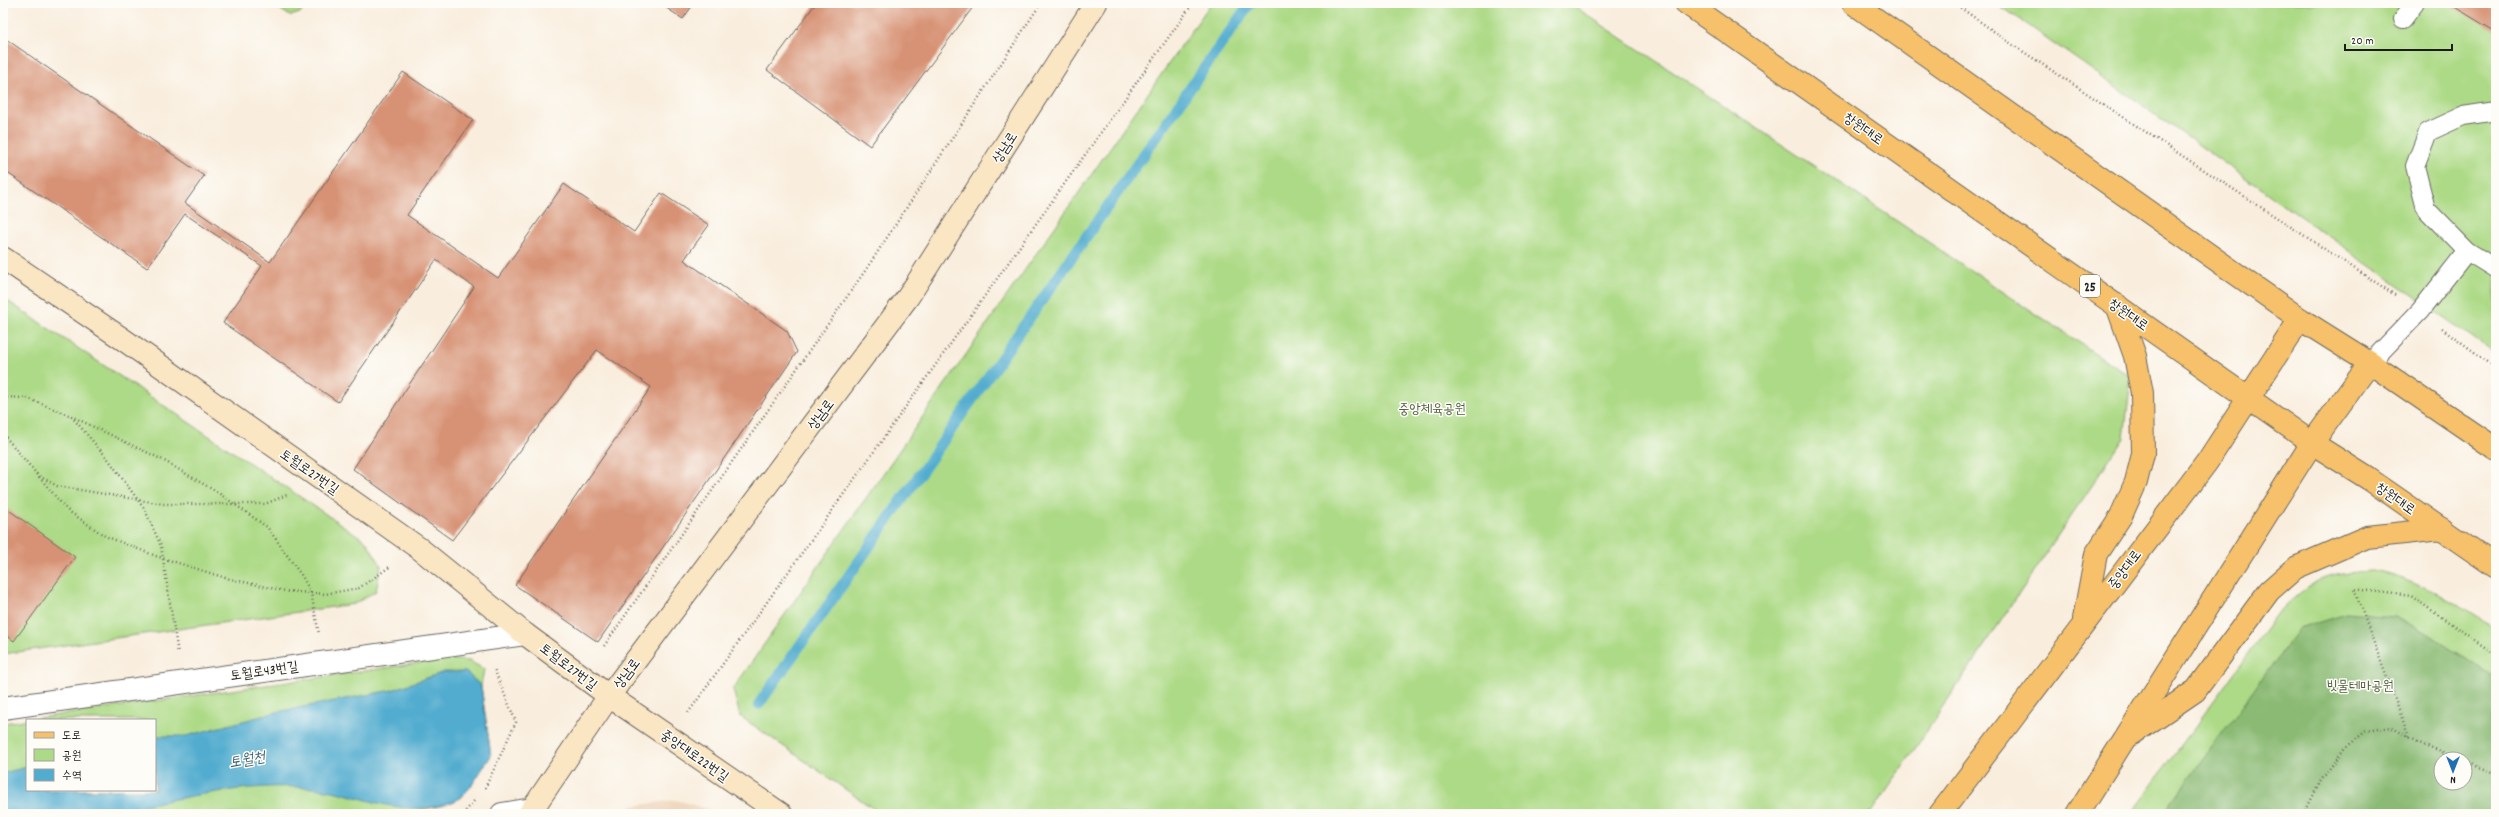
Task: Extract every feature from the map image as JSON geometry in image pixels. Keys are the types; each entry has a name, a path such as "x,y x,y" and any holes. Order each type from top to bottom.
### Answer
{"main road":[{"name":"상남로","path":"530,811 608,696 908,297 1096,3"},
{"name":"창원대로","path":"1686,3 2312,443 2369,479 2496,567"},
{"path":"1853,3 2300,319 2370,363 2496,449"},
{"name":"토월로27번길","path":"3,258 124,340 420,549 526,634 608,696"},
{"path":"2083,623 2096,554 2124,510 2136,482 2144,454 2142,393 2135,356 2117,305"},
{"name":"중앙대로","path":"1940,814 2206,462 2250,398 2300,319"},
{"path":"2077,814 2312,443 2370,363"},
{"path":"2124,739 2195,691 2269,591 2295,568 2367,537 2442,529"},
{"name":"중앙대로22번길","path":"608,696 780,814"}],"street":[{"name":"토월로43번길","path":"3,708 526,634"},
{"path":"502,814 530,811"}],"lane":[{"path":"2403,19 2415,3"},
{"path":"2496,111 2462,116 2428,132 2415,166 2426,209 2467,251 2496,269"},
{"path":"2370,363 2420,311 2467,251"}],"path":[{"path":"604,646 867,268 1040,3"},
{"path":"688,713 1193,3"},
{"path":"1954,3 2013,45 2420,311"},
{"path":"2467,348 2496,368"},
{"path":"3,397 27,398 71,416 161,459 235,505 267,527 302,576 311,593 320,636"},
{"path":"71,416 109,460 145,510 161,546 164,558 178,655"},
{"path":"3,434 34,473 67,510 105,536 164,558 226,578 285,591 325,594 359,588 394,565"},
{"path":"34,473 57,486 163,504 265,504 295,492"},
{"path":"2409,737 2354,589 2411,596 2496,655"},
{"path":"480,793 489,782 516,722 495,669 488,667"},
{"path":"2304,814 2320,782 2344,749 2366,731 2391,727 2440,751"},
{"path":"2473,765 2496,773"},
{"path":"463,814 476,798"}],"shaded area":[{"path":"676,800 725,814 619,814 632,806"}],"green space":[{"path":"271,3 308,3 300,13 290,16"},
{"name":"중앙체육공원","path":"1211,3 1569,3 2131,377 2124,438 1871,814 881,814 740,716 733,689"},
{"path":"1996,3 2496,3 2496,354 2028,25"},
{"path":"3,298 366,541 381,565 376,591 354,604 3,654"},
{"name":"빗물테마공원","path":"2373,571 2406,580 2467,610 2496,630 2496,814 2131,814 2278,613 2300,593 2320,580 2343,574"},
{"name":"빗물테마공원","path":"2346,613 2394,617 2430,634 2496,679 2496,814 2163,814 2299,628"},
{"path":"447,659 469,661 484,669 481,686 491,756 461,798 441,806 404,814 3,814 3,723 26,720 26,791 156,791 156,719 31,719"}],"water":[{"name":"토월천","path":"444,672 466,672 481,686 491,756 465,793 455,801 424,808 407,808 391,806 329,790 285,787 230,790 94,814 3,814 3,773 26,767 26,791 156,791 156,736 186,736 277,712 392,690"}],"building":[{"path":"659,3 694,3 683,19"},
{"path":"816,3 976,3 870,146 767,70"},
{"path":"2448,3 2496,3 2496,32"},
{"path":"3,37 204,176 185,203 270,262 403,72 473,120 407,215 498,278 564,184 634,232 661,193 709,225 684,260 787,331 797,352 598,642 515,585 651,387 597,350 452,540 353,469 474,287 436,260 338,402 223,323 262,266 185,214 147,268 3,170"},
{"path":"3,506 75,557 14,641 3,633"}],"waterway":[{"path":"759,704 1250,3"}]}
